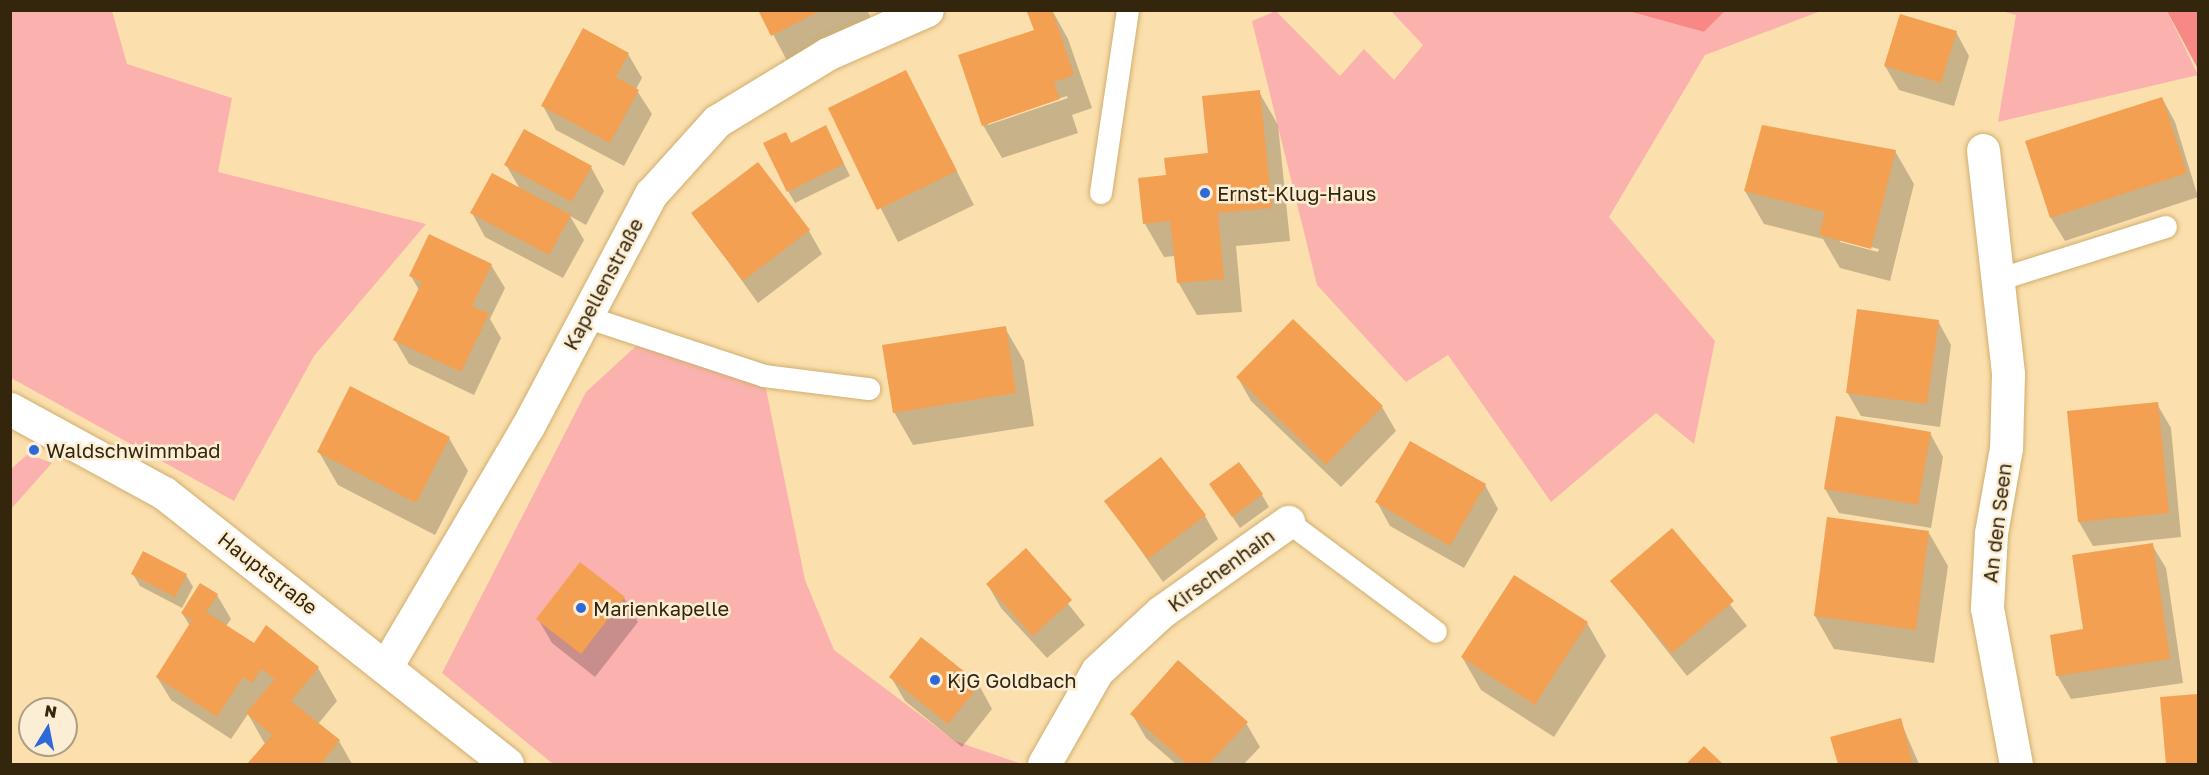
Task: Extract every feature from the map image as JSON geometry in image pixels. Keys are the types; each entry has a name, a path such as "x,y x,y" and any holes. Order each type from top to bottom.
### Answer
{"street":[{"name":"Kapellenstraße","path":"387,665 586,317 651,194 717,121 827,54 927,10"},
{"name":"An den Seen","path":"1983,150 2008,374 2006,448 1991,533 1987,608 2016,765"},
{"name":"Hauptstraße","path":"10,409 164,493 387,665 507,765"},
{"name":"Kirschenhain","path":"1044,765 1097,671 1161,612 1288,522"}],"lane":[{"path":"1101,192 1128,10"},
{"path":"1998,280 2166,227"},
{"path":"586,317 764,376 869,389"},
{"name":"Kirschenhain","path":"1288,522 1437,632"}],"shaded area":[{"path":"11,10 112,11 127,64 232,98 218,172 426,224 314,356 234,501 11,378"},
{"path":"1276,11 1340,76 1364,49 1394,80 1423,45 1391,11 1628,11 1704,32 1725,11 1821,11 1705,55 1609,217 1715,341 1694,444 1656,413 1551,502 1448,355 1406,382 1317,285 1252,21"},
{"path":"1628,11 1725,11 1704,32"},
{"path":"2002,11 2167,11 2198,75 1998,122 2016,15"},
{"path":"2167,11 2198,11 2198,69"},
{"path":"636,346 765,384 805,580 834,650 955,741 1022,764 553,764 442,673 586,392"},
{"path":"28,454 52,463 11,509 11,469"}],"building":[{"path":"758,10 822,10 771,36"},
{"path":"1052,10 1074,75 1054,82 1060,99 982,126 958,55 1034,30 1027,12"},
{"path":"1900,14 1957,31 1941,83 1884,66"},
{"path":"583,28 629,53 616,77 639,90 610,143 541,106"},
{"path":"906,70 957,171 877,210 828,108"},
{"name":"Ernst-Klug-Haus","path":"1260,90 1272,208 1218,213 1224,279 1177,283 1170,221 1143,224 1138,178 1166,175 1164,158 1208,153 1202,96"},
{"path":"2162,97 2187,173 2050,218 2025,141"},
{"path":"826,125 844,164 787,192 763,143 786,132 791,143"},
{"path":"1762,125 1896,150 1871,249 1819,235 1825,212 1744,191"},
{"path":"524,129 592,166 572,202 504,165"},
{"path":"758,162 810,230 743,281 691,213"},
{"path":"492,173 571,215 549,255 470,213"},
{"path":"429,234 492,264 472,306 489,314 461,372 393,340 422,282 409,276"},
{"path":"1857,309 1939,320 1927,404 1846,393"},
{"path":"1293,319 1383,406 1326,465 1236,377"},
{"path":"1006,326 1016,393 893,413 882,345"},
{"path":"350,386 450,437 416,503 317,452"},
{"path":"2158,402 2169,513 2078,522 2067,411"},
{"path":"1836,416 1931,432 1918,505 1824,489"},
{"path":"1410,441 1486,484 1450,546 1375,502"},
{"path":"1161,457 1206,515 1148,559 1104,501"},
{"path":"1239,462 1263,494 1232,517 1209,484"},
{"path":"1827,517 1929,531 1916,630 1814,616"},
{"path":"1672,528 1734,601 1672,653 1610,581"},
{"path":"2153,543 2170,659 2056,676 2050,635 2083,629 2072,555"},
{"path":"1026,548 1072,600 1033,636 986,584"},
{"path":"143,551 187,574 175,597 131,574"},
{"name":"Marienkapelle","path":"580,562 625,597 581,654 536,619"},
{"path":"1514,575 1588,622 1535,705 1461,657"},
{"path":"200,583 218,594 206,612 254,643 266,625 319,667 291,701 340,740 321,764 247,764 272,735 246,713 275,679 261,669 252,683 243,677 217,717 156,677 192,620 181,613"},
{"name":"KjG Goldbach","path":"921,637 980,684 948,724 889,677"},
{"path":"1178,660 1248,722 1209,764 1187,764 1130,714"},
{"path":"2198,694 2198,763 2166,764 2160,697"},
{"path":"1901,718 1913,764 1838,764 1830,737"},
{"path":"1704,746 1723,764 1686,764"}],"place":[{"name":"Ernst-Klug-Haus","path":"1205,193"},
{"name":"Waldschwimmbad","path":"34,450"},
{"name":"Marienkapelle","path":"581,608"},
{"name":"KjG Goldbach","path":"935,680"}]}
